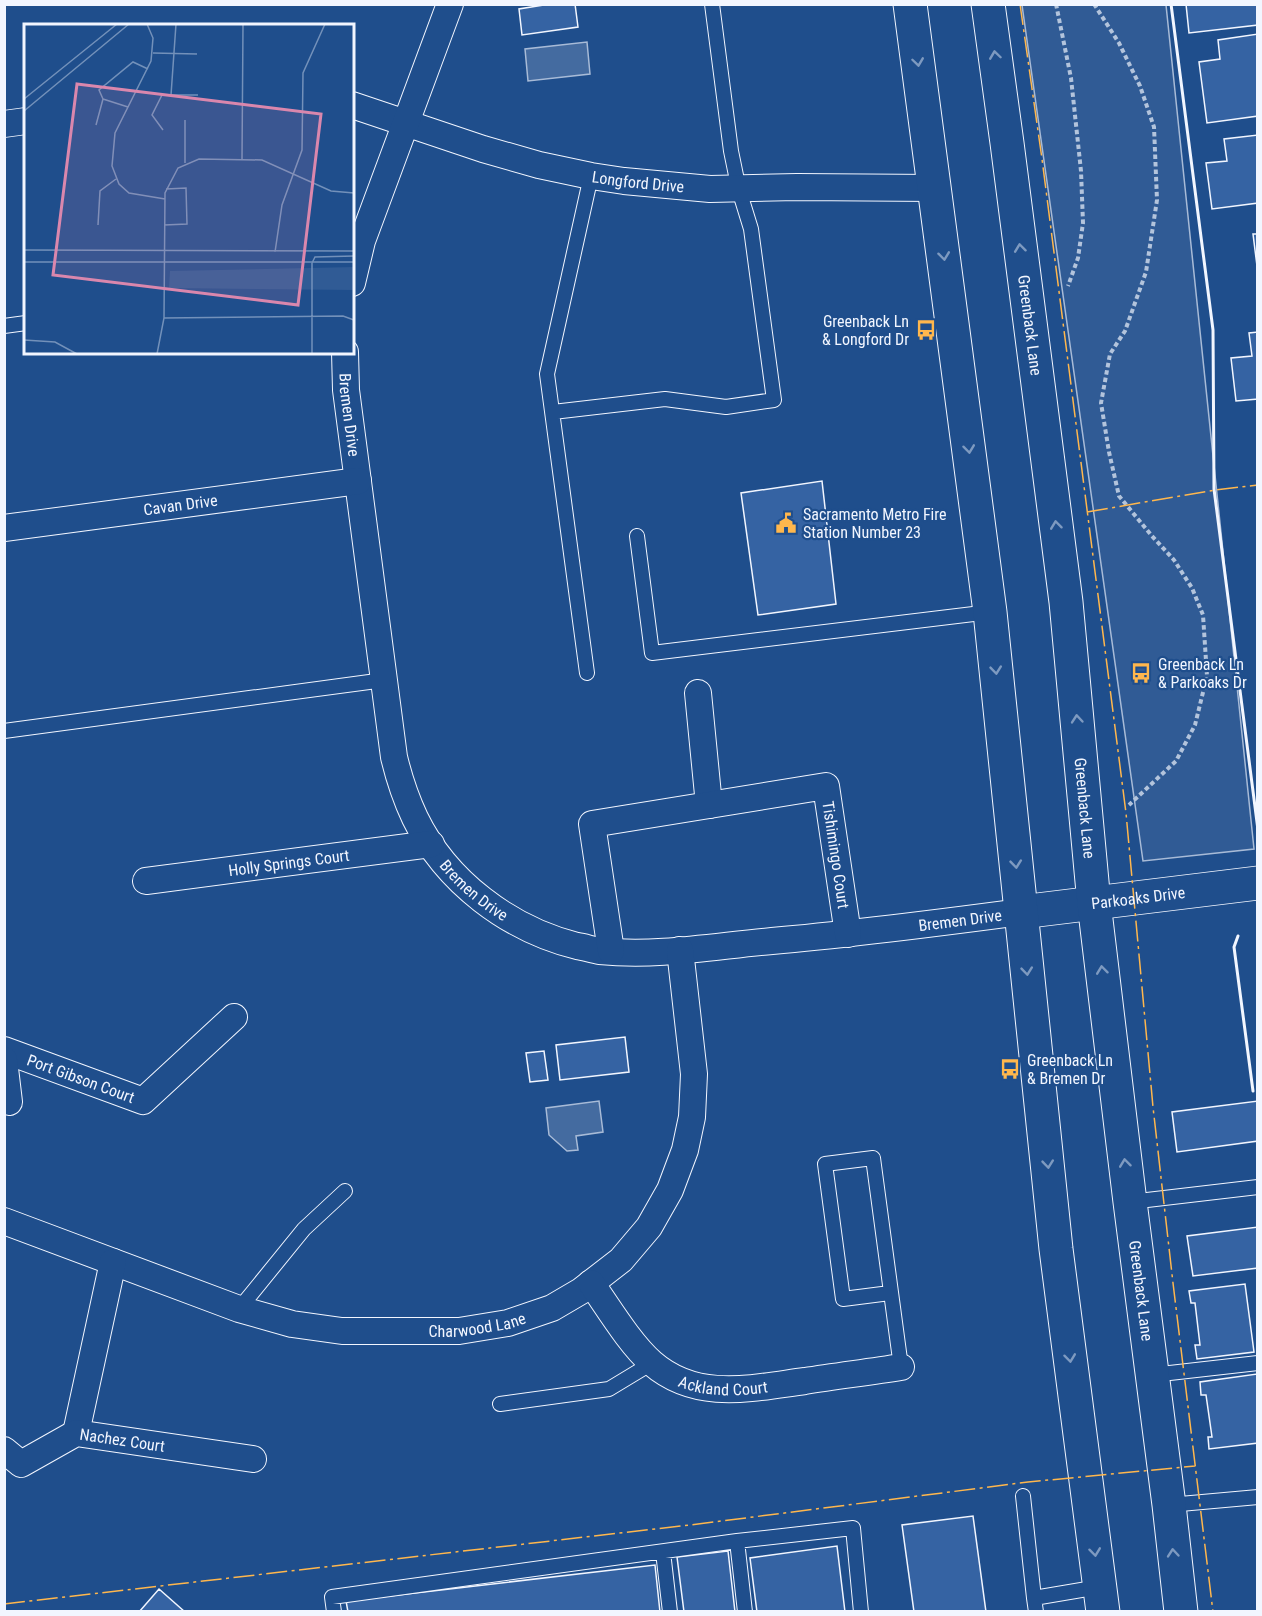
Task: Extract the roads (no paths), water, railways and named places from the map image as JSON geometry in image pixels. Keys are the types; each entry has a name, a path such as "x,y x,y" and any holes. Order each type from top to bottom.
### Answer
{"main road":[{"path":"910,4 990,612 1056,1249 1101,1599"},
{"name":"Greenback Lane","path":"988,4 1066,602 1094,903 1169,1505 1180,1611"},
{"name":"Parkoaks Drive","path":"1021,912 1257,883"}],"street":[{"path":"354,276 362,240 450,4"},
{"name":"Longford Drive","path":"354,106 483,149 539,165 624,181 739,190 797,187 935,188"},
{"path":"4,124 24,121"},
{"name":"Bremen Drive","path":"345,354 346,390 357,481 394,757 399,778 415,818 437,854 465,886 499,913 537,933 598,951 642,953 680,950 848,934 1021,912"},
{"name":"Cavan Drive","path":"4,528 357,481"},
{"path":"698,693 709,805"},
{"name":"Tishimingo Court","path":"611,951 592,824 826,786 848,934"},
{"name":"Holly Springs Court","path":"146,881 431,844"},
{"name":"Charwood Lane","path":"4,1221 239,1309 292,1324 342,1331 459,1331 508,1323 552,1308 581,1291 621,1260 649,1227 670,1190 685,1150 692,1117 694,1074 680,950"},
{"name":"Port Gibson Court","path":"4,1050 143,1101 234,1017"},
{"name":"Port Gibson Court","path":"4,1060 9,1102"},
{"path":"76,1433 113,1262"},
{"name":"Ackland Court","path":"591,1283 635,1345 652,1363 677,1381 704,1388 734,1390 901,1367"},
{"name":"Nachez Court","path":"4,1450 21,1464 76,1433 253,1459"}],"lane":[{"path":"553,412 665,399 726,407 774,400 750,229 731,151 712,4"},
{"path":"586,673 547,374 591,176"},
{"path":"4,326 24,323"},
{"path":"637,536 652,653 990,612"},
{"path":"4,731 384,680"},
{"path":"890,1293 843,1299 825,1164 873,1158 901,1367"},
{"path":"1130,1202 1257,1187"},
{"path":"239,1309 304,1229 345,1191"},
{"path":"500,1404 609,1389 652,1363"},
{"path":"1152,1375 1257,1363"},
{"path":"1023,1496 1035,1605 1101,1599"},
{"path":"1169,1505 1257,1497"},
{"path":"334,1611 332,1597 737,1541 853,1528 861,1611"},
{"path":"737,1541 745,1611"},
{"path":"663,1551 670,1611"}],"place":[{"name":"Greenback Ln & Longford Dr","path":"926,330"},
{"name":"Sacramento Metro Fire Station Number 23","path":"786,523"},
{"name":"Greenback Ln & Parkoaks Dr","path":"1141,673"},
{"name":"Greenback Ln & Bremen Dr","path":"1010,1069"}]}
